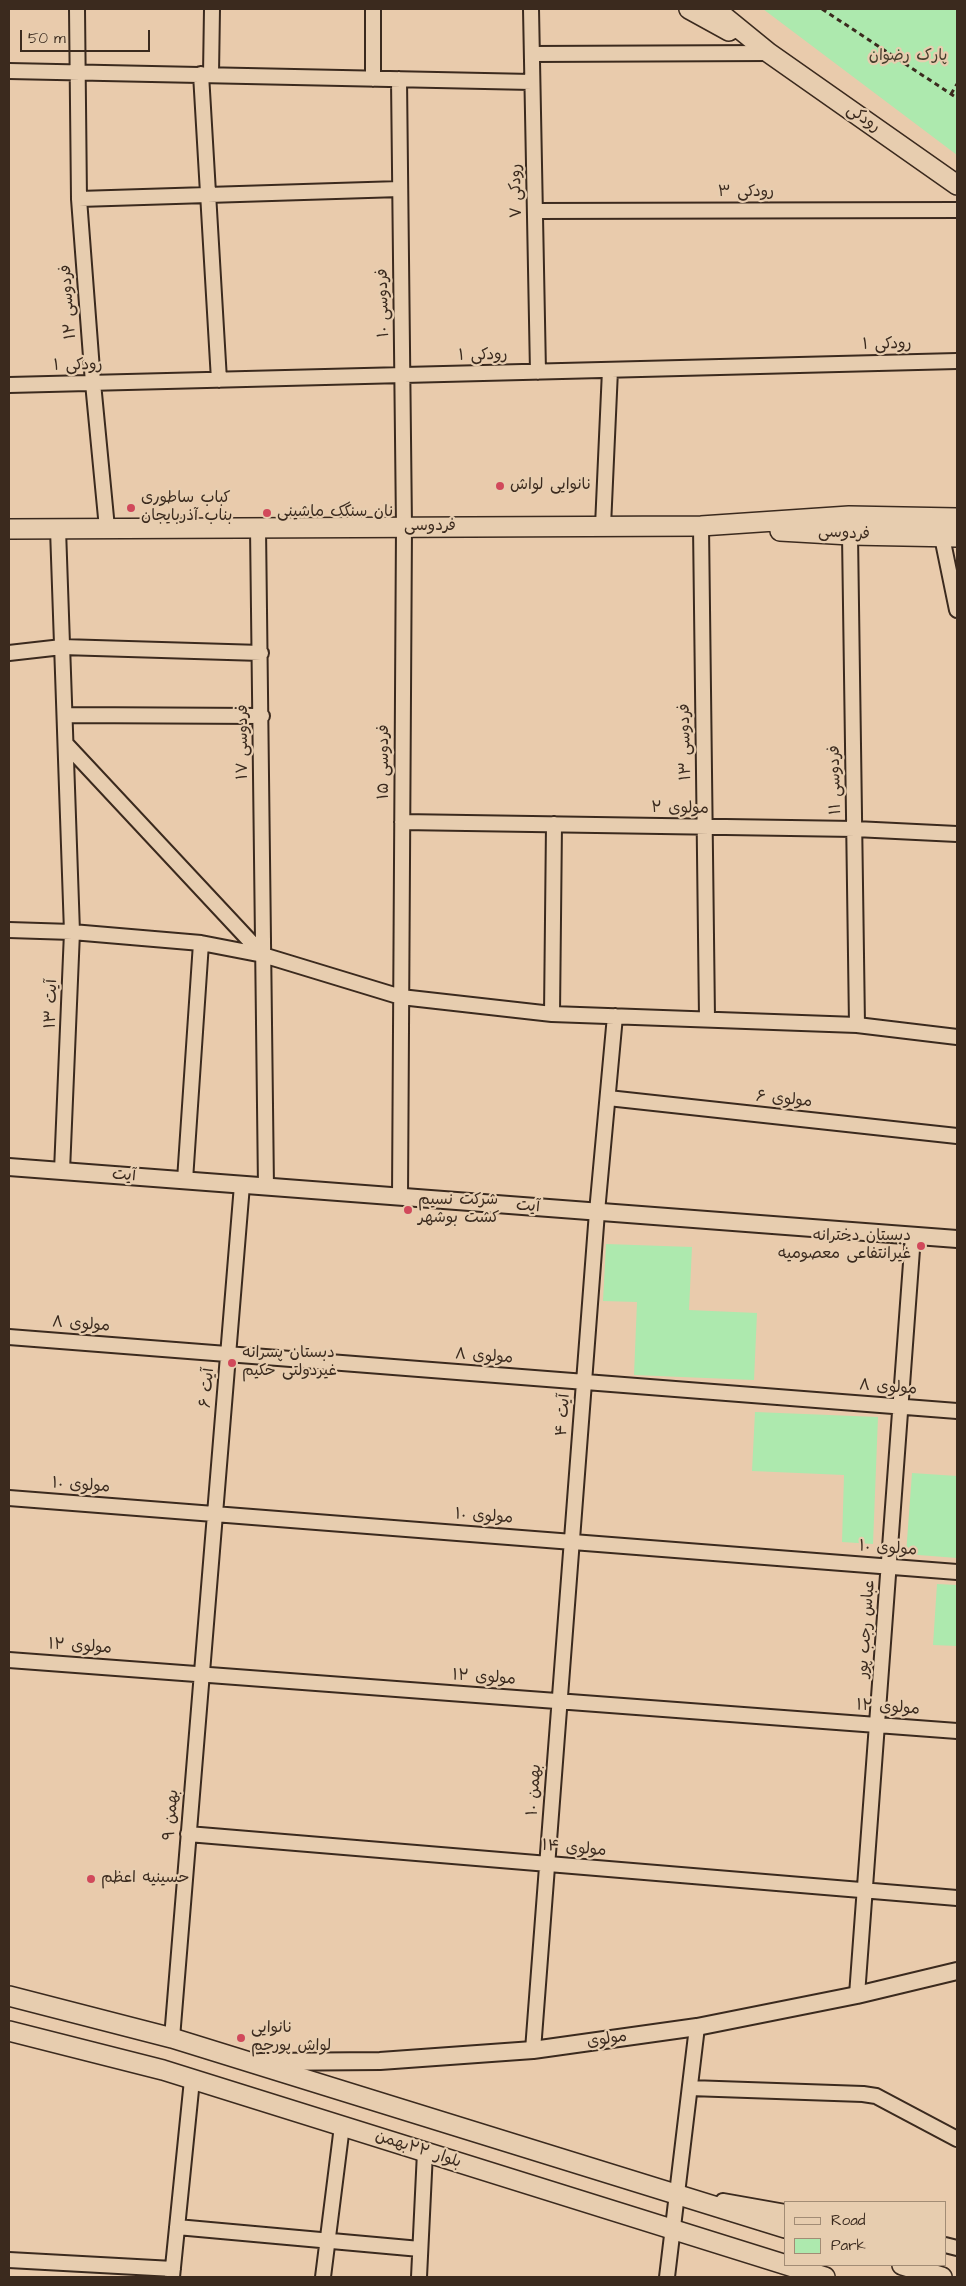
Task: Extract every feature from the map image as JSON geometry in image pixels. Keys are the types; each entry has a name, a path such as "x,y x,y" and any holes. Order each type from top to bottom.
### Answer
{"main road":[{"name":"رودکی","path":"688,9 769,53"},
{"name":"رودکی","path":"715,9 769,53 957,185"},
{"name":"فردوسی","path":"701,526 849,516 957,518"},
{"name":"فردوسی","path":"9,529 701,526 850,535 949,537"},
{"name":"بلوار ۲۲بهمن","path":"9,1996 172,2038 784,2228"},
{"name":"بلوار ۲۲بهمن","path":"9,2031 192,2080 784,2264"},
{"name":"بلوار ۲۲بهمن","path":"789,2266 825,2277"},
{"path":"905,2266 942,2277"}],"street":[{"name":"فردوسی ۱۲","path":"77,9 79,199 93,383 107,528"},
{"path":"212,9 206,74 208,195 219,380"},
{"path":"373,9 373,79"},
{"name":"رودکی ۷","path":"531,9 538,372"},
{"path":"532,54 769,53"},
{"path":"9,71 532,82"},
{"name":"فردوسی ۱۰","path":"399,79 404,527"},
{"path":"79,199 400,189"},
{"name":"رودکی ۳","path":"535,211 957,210"},
{"name":"رودکی ۱","path":"9,385 957,361"},
{"path":"603,526 610,370"},
{"name":"فردوسی ۱۳","path":"701,526 707,1018"},
{"name":"فردوسی ۱۵","path":"400,1197 404,527"},
{"name":"آیت ۱۳","path":"58,528 72,932 62,1171"},
{"name":"فردوسی ۱۷","path":"258,528 262,716 266,1187"},
{"name":"فردوسی ۱۱","path":"850,535 858,1025"},
{"path":"949,537 957,610"},
{"path":"9,653 62,647 261,653"},
{"path":"65,715 262,716"},
{"path":"66,744 263,955"},
{"name":"مولوی ۲","path":"402,822 854,829 957,834"},
{"path":"552,1014 554,824"},
{"path":"9,930 72,932 201,943 263,955 401,997 552,1014 707,1018 858,1025 957,1037"},
{"path":"185,1180 201,943"},
{"name":"آیت ۴","path":"566,1621 597,1212 615,1016"},
{"name":"مولوی ۶","path":"608,1098 957,1136"},
{"name":"آیت","path":"9,1167 957,1239"},
{"name":"آیت ۶","path":"208,1594 242,1185"},
{"name":"عباس رجب پور","path":"858,1995 913,1236"},
{"name":"مولوی ۸","path":"9,1337 957,1411"},
{"name":"مولوی ۱۰","path":"9,1498 957,1572"},
{"name":"بهمن ۹","path":"172,2038 208,1594"},
{"name":"بهمن ۱۰","path":"533,2050 566,1621"},
{"name":"مولوی ۱۲","path":"9,1660 957,1731"},
{"name":"مولوی ۱۴","path":"188,1834 957,1898"},
{"name":"مولوی","path":"250,2062 380,2061 533,2050 697,2027 858,1995 957,1971"},
{"path":"667,2277 697,2027"},
{"path":"9,2260 173,2273 192,2080"},
{"path":"690,2088 876,2096 957,2139"},
{"path":"323,2277 342,2126"},
{"path":"419,2277 425,2152"},
{"path":"676,2193 784,2212"},
{"path":"177,2227 420,2249"}],"path":[{"path":"822,9 957,98"},
{"path":"951,94 957,84"}],"green space":[{"name":"پارک رضوان","path":"763,9 957,9 957,155"},
{"path":"606,1244 692,1247 689,1310 757,1313 754,1380 634,1375 637,1302 603,1301"},
{"path":"755,1412 878,1417 873,1544 842,1542 844,1475 752,1471"},
{"path":"912,1473 957,1476 957,1558 906,1554"},
{"path":"937,1584 957,1585 957,1646 933,1645"}],"place":[{"name":"نانوایی لواش","path":"500,486"},
{"name":"کباب ساطوری بناب آذربایجان","path":"131,508"},
{"name":"نان سنگک ماشینی","path":"267,513"},
{"name":"شرکت نسیم کشت بوشهر","path":"408,1210"},
{"name":"دبستان دخترانه غیرانتفاعی معصومیه","path":"921,1246"},
{"name":"دبستان پسرانه غیردولتی حکیم","path":"232,1363"},
{"name":"حسینیه اعظم","path":"91,1879"},
{"name":"نانوایی لواش پورجم","path":"241,2038"}]}
